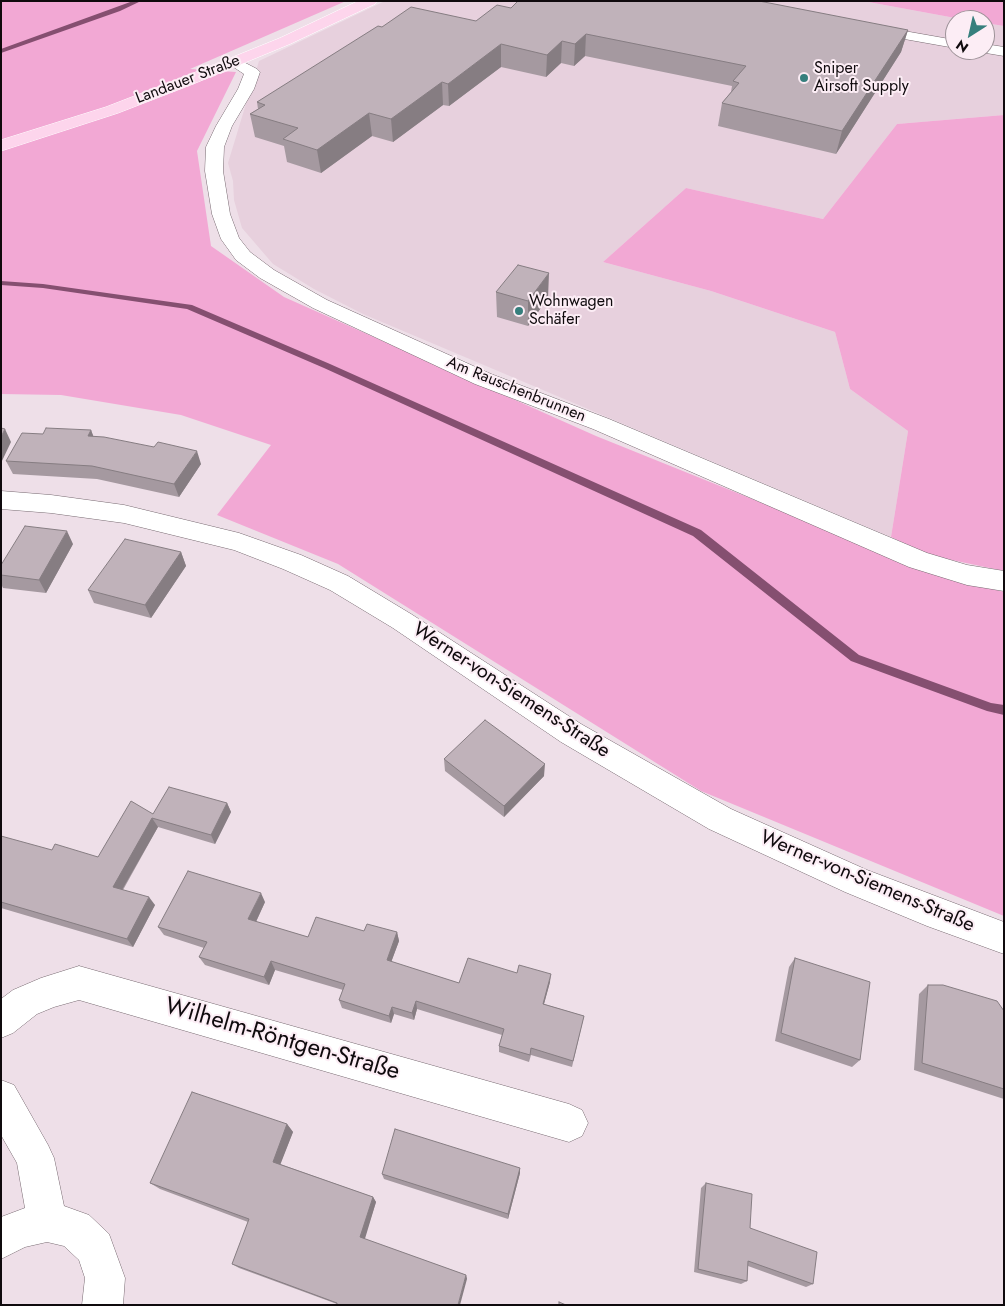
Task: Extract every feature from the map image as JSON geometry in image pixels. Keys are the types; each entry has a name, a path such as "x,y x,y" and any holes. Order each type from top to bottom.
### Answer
{"main road":[{"name":"Landauer Straße","path":"1,146 112,110 285,41 370,1"}],"street":[{"path":"851,26 945,42"},
{"name":"Am Rauschenbrunnen","path":"234,62 252,72 246,89 224,126 215,147 214,171 221,214 230,240 243,256 267,274 320,304 474,375 601,424 918,560 967,575 1004,581"},
{"name":"Werner-von-Siemens-Straße","path":"1,500 51,504 124,514 239,542 292,562 339,583 394,616 571,733 720,819 865,884 1004,938"},
{"name":"Wilhelm-Röntgen-Straße","path":"1,1021 25,1002 52,990 79,983 569,1123"},
{"path":"1,1098 36,1158 47,1222"},
{"path":"1,1239 18,1229 47,1222 75,1229 95,1248 105,1278 102,1305"}],"shaded area":[{"path":"1,1 346,1 190,69 236,72 197,151 211,246 284,297 596,436 859,542 900,563 1004,592 1004,916 701,791 338,564 217,515 271,445 181,415 61,395 1,394"},
{"path":"385,1 863,1 945,16 945,60 995,60 995,25 1004,26 1004,115 897,124 823,219 686,188 603,262 711,291 835,332 850,389 908,431 891,537 363,314 314,289 273,264 242,228 234,200 233,181 228,163 259,61"},
{"path":"863,1 1004,1 1004,26 995,25 995,10 945,10 945,16"},
{"path":"1004,115 1004,571 928,555 891,537 908,431 850,389 835,332 711,291 603,262 686,188 823,219 897,124"}],"building":[{"path":"518,1 759,1 908,30 842,131 722,103 739,83 733,81 746,66 586,34 575,44 562,41 547,55 501,44 448,84 442,82 391,119 369,113 317,150 283,139 298,128 250,114 265,105 257,102 378,26 382,27 411,7 476,21 497,5 511,8"},
{"path":"518,265 549,273 528,301 496,292"},
{"path":"1,428 5,429 1,437"},
{"path":"46,428 91,430 88,436 104,437 154,447 158,442 197,451 174,484 92,466 6,461 22,433 43,434"},
{"path":"25,526 67,531 39,580 1,575 1,565"},
{"path":"125,539 181,552 145,605 88,590"},
{"path":"485,720 545,764 504,806 444,759"},
{"path":"169,787 227,803 211,835 152,818 113,887 149,897 127,939 1,902 1,836 52,850 55,844 98,857 131,801 153,814"},
{"path":"188,871 261,893 248,919 308,937 316,917 364,931 367,924 397,932 387,960 459,983 468,958 517,973 519,965 551,974 543,1004 584,1016 573,1061 531,1048 530,1055 499,1046 504,1029 416,1001 412,1013 392,1007 389,1016 339,1000 345,984 271,961 264,977 199,957 207,942 158,927"},
{"path":"795,958 870,982 860,1060 781,1033"},
{"path":"928,985 943,985 997,1001 1004,1011 1004,1089 922,1063"},
{"path":"192,1092 287,1124 273,1162 373,1197 360,1237 466,1275 458,1305 337,1305 337,1303 232,1264 249,1219 150,1183"},
{"path":"395,1129 520,1168 508,1214 382,1174"},
{"path":"706,1183 752,1194 750,1228 817,1252 813,1284 748,1261 747,1281 698,1269"}],"waterway":[{"path":"1,51 118,10 138,1"},
{"path":"1,283 43,286 189,307 327,366 697,533 855,658 991,708 1004,710"}],"place":[{"name":"Sniper Airsoft Supply","path":"804,78"},
{"name":"Wohnwagen Schäfer","path":"519,311"}]}
